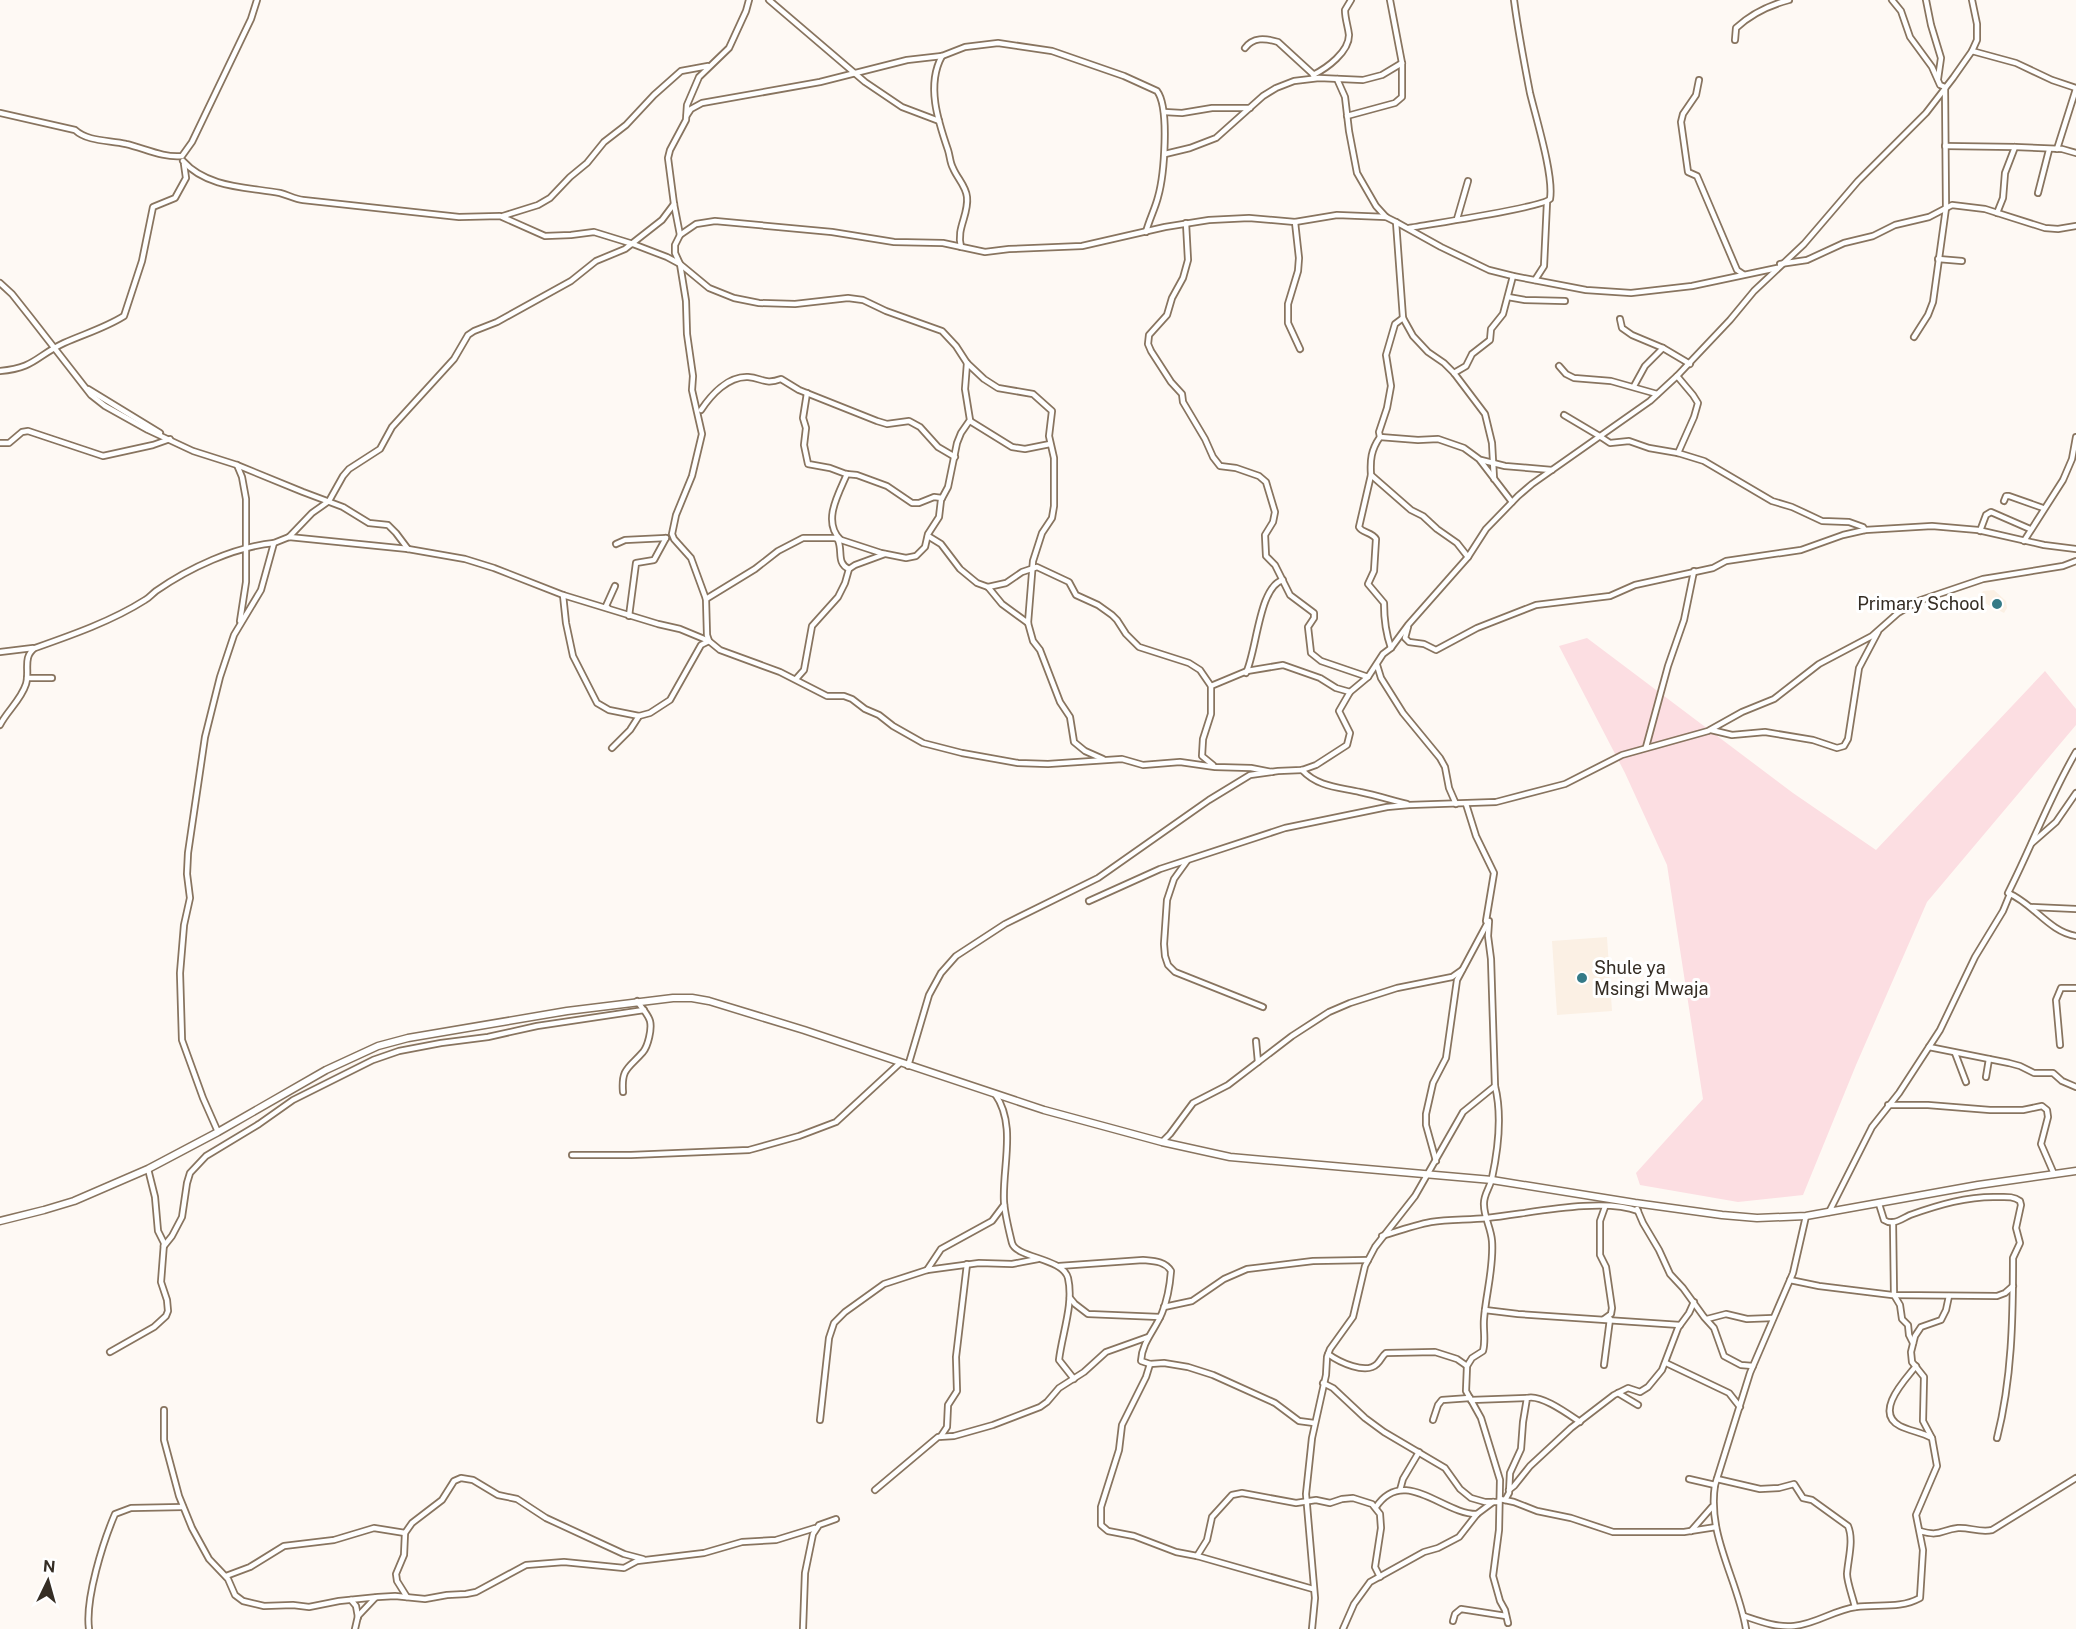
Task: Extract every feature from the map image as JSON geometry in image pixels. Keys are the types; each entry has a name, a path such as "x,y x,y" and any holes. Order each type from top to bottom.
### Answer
{"main road":[{"path":"0,1221 33,1214 74,1201 148,1169 326,1070 387,1043 444,1031 637,1001 682,998 709,1001 804,1030 1044,1110 1162,1142 1230,1157 1492,1180 1635,1203 1757,1218 1806,1216 2076,1171"}],"street":[{"path":"0,371 24,367 56,348 105,327 124,316 142,261 153,207 175,198 186,178 183,159 251,19 257,0"},
{"path":"686,120 687,105 699,77 729,48 749,0"},
{"path":"769,0 854,73 902,107 939,121"},
{"path":"1316,76 1331,64 1346,46 1349,33 1345,10 1352,0"},
{"path":"1347,116 1388,106 1400,100 1404,93 1402,63 1390,0"},
{"path":"1514,0 1519,38 1551,191 1547,202 1544,233 1544,266 1535,280"},
{"path":"1735,40 1736,28 1744,21 1767,7 1790,0"},
{"path":"1892,0 1901,11 1910,37 1932,67 1940,85 1945,87"},
{"path":"1926,0 1941,58 1938,80"},
{"path":"908,1066 929,995 941,973 956,956 1005,924 1098,878 1250,776 1302,770 1322,762 1347,745 1350,733 1339,711 1350,692 1368,677 1383,654 1392,648 1408,625 1468,557 1486,529 1532,484 1601,437 1657,394 1690,364 1779,266 1804,244 1858,181 1926,113 1972,51 1977,39 1977,24 1972,0"},
{"path":"1245,48 1251,41 1257,39 1278,42 1316,76"},
{"path":"680,235 668,158 686,120 687,112 696,105 820,82 907,60 942,56 965,47 998,43 1052,51 1124,76 1157,91 1162,100 1164,112 1165,154 1158,195 1146,232"},
{"path":"1972,51 2016,63 2052,80 2076,88 2057,149"},
{"path":"942,56 935,73 939,121 952,166 967,196 967,213 959,232 961,247"},
{"path":"1165,154 1211,141 1273,89 1316,76 1356,81 1371,78 1402,63"},
{"path":"0,112 75,130 80,135 123,143 153,153 183,159 189,168 220,184 285,194 303,200 471,218 500,216 538,205 550,198 587,163 604,142 626,125 681,71 710,65"},
{"path":"1337,79 1345,97 1357,173 1376,206 1386,217 1442,247 1489,270 1513,276 1586,290 1631,293 1692,285 1807,260 1836,246 1873,236 1895,225 1929,217 1952,205 1969,206 2045,228 2076,226"},
{"path":"1699,80 1696,95 1683,114 1681,122 1688,172 1696,176 1737,270 1743,274"},
{"path":"1914,337 1928,315 1933,302 1946,208 1945,87"},
{"path":"687,105 691,103 696,105"},
{"path":"1164,112 1250,108"},
{"path":"1945,146 2057,149 2076,153"},
{"path":"1997,213 2003,198 2005,173 2015,147"},
{"path":"2038,193 2049,150"},
{"path":"1457,219 1468,181"},
{"path":"1409,228 1509,211 1547,202"},
{"path":"0,652 35,648 107,620 145,600 184,573 245,549 274,543 289,537 312,513 329,501 345,472 380,449 392,427 454,359 468,335 571,281 596,261 616,254 662,220 674,204"},
{"path":"629,616 636,563 654,560 669,537 692,476 702,439 702,429 692,390 693,376 680,264 675,253 675,245 680,235 696,224 715,221 832,232 894,242 934,242 985,252 1095,244 1186,223 1249,218 1294,222 1337,215 1386,217"},
{"path":"500,216 545,236 594,232 633,243 680,264 710,288 734,298 759,303 795,304 841,298 863,300 886,311 942,331 967,363 984,379 998,388 1033,394 1045,403 1052,412 1049,428 1054,458 1053,512 1042,533 1031,569 1028,623 1033,641 1040,650 1060,702 1070,717 1074,742 1086,751 1106,760"},
{"path":"1294,222 1299,258 1298,272 1288,304 1288,323 1300,349"},
{"path":"1396,222 1403,318 1413,336 1428,352 1454,373 1485,414 1494,464 1494,479"},
{"path":"1186,223 1188,260 1183,278 1172,298 1167,315 1149,335 1148,344 1182,394 1183,402 1220,466 1236,468 1259,476 1266,482 1275,512 1273,522 1265,535 1265,551 1293,598 1315,615 1308,627 1311,653 1321,661 1368,677"},
{"path":"1938,259 1962,261"},
{"path":"1454,373 1466,366 1472,354 1489,342 1491,329 1501,319 1513,276"},
{"path":"0,283 12,294 85,387 105,406 193,451 237,465 329,501 348,509 369,523 391,526 408,549"},
{"path":"1508,297 1524,300 1565,301"},
{"path":"1392,648 1383,617 1384,603 1368,584 1374,571 1376,539 1359,527 1371,475 1370,457 1380,437 1379,432 1391,390 1386,355 1395,324 1403,318"},
{"path":"1620,319 1620,324 1625,331 1663,348 1690,364"},
{"path":"1634,386 1645,366 1663,348"},
{"path":"706,599 752,572 791,542 811,538 840,539 906,558 916,556 925,548 928,534 939,517 958,439 970,421 965,389 967,363"},
{"path":"1559,366 1566,374 1574,378 1611,381 1657,394"},
{"path":"1677,376 1698,403 1678,453"},
{"path":"701,410 710,397 726,384 740,378 746,377 768,382 781,380 794,388 887,424 909,421 920,427 938,447 955,457"},
{"path":"807,393 803,418 806,428 804,445 807,461 812,466 857,475 890,487 912,503 919,503 934,497 942,498"},
{"path":"1564,416 1610,443 1629,441 1649,448 1678,453 1711,465 1772,501 1792,507 1822,521 1850,522 1865,530"},
{"path":"970,421 1012,447 1025,449 1050,444"},
{"path":"0,443 9,443 22,432 28,431 103,456 171,439"},
{"path":"2024,541 2043,508 2059,489 2074,459 2076,436"},
{"path":"1380,437 1438,439 1464,448 1479,459 1512,502"},
{"path":"1479,459 1494,464 1552,470"},
{"path":"237,465 245,487 246,582 240,624"},
{"path":"847,474 833,509 833,526 840,539 838,540 840,559 844,567 849,569"},
{"path":"1371,475 1411,510 1423,516 1457,543 1468,557"},
{"path":"2004,501 2006,496 2009,496 2043,508"},
{"path":"1980,531 1986,515 1991,512 2030,529"},
{"path":"1408,625 1405,638 1407,641 1424,644 1436,650 1477,628 1536,605 1606,597 1635,585 1713,568 1726,561 1801,550 1865,530 1932,526 1980,531 2076,549"},
{"path":"928,534 930,539 941,544 960,569 977,583 988,587 1002,604 1028,623"},
{"path":"289,537 408,549 479,563 563,595 680,629 709,640"},
{"path":"616,544 626,540 669,537 691,558 706,599 706,636 720,650 796,680 827,696 848,697 916,740 938,748 1018,763 1048,764 1122,759 1143,765 1180,762 1272,772"},
{"path":"218,1132 182,1040 180,973 184,925 190,898 188,853 204,743 220,677 234,635 261,590 274,543"},
{"path":"796,680 804,670 812,626 838,597 849,569 886,554"},
{"path":"1089,901 1160,869 1285,828 1377,809 1409,805 1504,801 1564,784 1622,755 1711,730 1742,712 1781,695 1819,664 1862,642 1898,613 1918,601 1983,579 2063,566 2076,561"},
{"path":"988,587 1006,583 1015,576 1037,567 1069,582 1076,595 1098,605 1114,617 1139,647 1194,666 1211,686 1211,714 1203,739 1202,756 1215,767"},
{"path":"1646,747 1668,666 1684,620 1694,571"},
{"path":"1246,673 1265,600 1274,585 1283,580"},
{"path":"608,608 606,606 615,586"},
{"path":"563,595 573,656 597,703 609,710 639,716 650,713 670,700 701,645 709,640"},
{"path":"1711,730 1732,735 1765,732 1813,740 1837,748 1845,746 1859,668 1874,644 1879,629"},
{"path":"0,725 18,698 27,678 28,656 35,648"},
{"path":"1211,686 1246,673 1283,665 1350,692"},
{"path":"1377,665 1381,678 1403,713 1440,758 1456,804"},
{"path":"27,678 52,678"},
{"path":"612,748 630,730 639,716"},
{"path":"1829,1212 1866,1138 1940,1030 1975,957 2003,911 2010,894 2008,893 2048,803 2076,752"},
{"path":"1302,770 1308,777 1327,786 1361,792 1409,805"},
{"path":"2032,843 2056,822 2076,793"},
{"path":"1466,804 1476,836 1494,873 1486,921 1489,921 1498,1109 1492,1180 1484,1198 1484,1207 1491,1230 1492,1248 1485,1310 1484,1349 1472,1358 1467,1366 1466,1391 1481,1418 1498,1472 1498,1540 1493,1576 1508,1623"},
{"path":"1188,859 1173,879 1167,900 1164,945 1168,965 1175,972 1263,1007"},
{"path":"2010,894 2063,934 2076,936"},
{"path":"2030,907 2076,909"},
{"path":"1436,1161 1426,1125 1426,1114 1433,1083 1446,1058 1457,980 1489,921"},
{"path":"1162,1142 1193,1103 1228,1085 1292,1036 1339,1007 1397,988 1452,976 1462,970"},
{"path":"2060,1045 2056,1000 2061,987 2076,988"},
{"path":"623,1092 624,1074 644,1051 649,1035 650,1021 637,1001"},
{"path":"164,1245 172,1236 182,1217 190,1173 207,1156 293,1100 373,1060 399,1051 432,1044 488,1037 537,1026 644,1010"},
{"path":"1256,1041 1258,1062"},
{"path":"1929,1047 2020,1066 2034,1073 2053,1073 2062,1081 2076,1087"},
{"path":"1955,1053 1966,1082"},
{"path":"1986,1077 1989,1059"},
{"path":"572,1155 749,1150 812,1131 840,1119 900,1063"},
{"path":"1312,1629 1315,1610 1306,1502 1307,1469 1329,1354 1351,1322 1368,1260 1382,1236 1411,1203 1462,1112 1496,1086"},
{"path":"995,1094 1003,1107 1006,1122 1004,1205 1013,1247 1059,1266 1098,1262 1156,1261 1166,1265 1171,1271 1164,1307 1148,1336 1141,1359 1150,1364 1164,1363 1188,1367 1213,1375 1275,1403 1299,1421 1314,1423"},
{"path":"1888,1105 1990,1110 2023,1110 2042,1106 2047,1110 2048,1117 2041,1144 2054,1174"},
{"path":"110,1352 154,1327 166,1316 167,1300 161,1282 164,1245 158,1231 155,1197 148,1169"},
{"path":"1879,1204 1884,1220 1893,1222 1967,1199 1985,1196 2018,1199 2021,1205 2016,1228 2020,1243 2013,1258 2006,1398 1997,1438"},
{"path":"1635,1203 1668,1270 1717,1333 1724,1356 1741,1365 1753,1366"},
{"path":"927,1270 934,1256 944,1246 992,1221 1004,1205"},
{"path":"1382,1236 1428,1222 1487,1218 1529,1212 1605,1207 1638,1211"},
{"path":"1604,1365 1607,1319 1612,1308 1606,1267 1600,1255 1600,1221 1605,1207"},
{"path":"1746,1629 1727,1569 1712,1507 1716,1482 1753,1366 1796,1262 1806,1216"},
{"path":"1893,1222 1894,1295 1900,1305 1902,1318 1908,1325 1913,1343"},
{"path":"820,1420 829,1338 834,1323 845,1312 884,1284 927,1270 967,1264 1012,1264 1038,1259"},
{"path":"1164,1307 1190,1302 1224,1279 1246,1269 1313,1261 1368,1260"},
{"path":"941,1436 947,1427 948,1405 957,1392 956,1357 967,1264"},
{"path":"1059,1266 1068,1276 1070,1297 1059,1360 1074,1379"},
{"path":"1790,1280 1894,1295 1997,1296 2013,1286"},
{"path":"1743,1616 1793,1627 1809,1624 1832,1613 1855,1607 1897,1606 1919,1599 1923,1550 1917,1521 1918,1511 1937,1466 1932,1438 1923,1421 1922,1402 1925,1380 1911,1357 1917,1332 1921,1327 1941,1320 1950,1296"},
{"path":"1070,1297 1088,1314 1160,1317"},
{"path":"1343,1629 1354,1604 1370,1582 1424,1552 1438,1548 1459,1537 1477,1514 1499,1501 1566,1432 1618,1393 1630,1388 1640,1392 1644,1390 1659,1375 1666,1363 1680,1325 1694,1302"},
{"path":"1485,1310 1680,1325"},
{"path":"1707,1319 1726,1314 1747,1319 1773,1318"},
{"path":"875,1490 916,1457 935,1438 954,1436 993,1425 1037,1408 1045,1404 1059,1388 1074,1379 1106,1352 1148,1336"},
{"path":"1329,1354 1349,1365 1368,1368 1377,1364 1386,1353 1434,1351 1457,1359 1467,1366"},
{"path":"1666,1363 1729,1393 1740,1407"},
{"path":"1150,1364 1122,1425 1120,1445 1103,1499 1100,1524 1110,1532 1134,1536 1176,1552 1313,1589"},
{"path":"1916,1366 1893,1394 1890,1408 1900,1426 1920,1431 1932,1438"},
{"path":"1323,1383 1333,1388 1365,1418 1384,1432 1445,1468 1460,1489 1471,1498 1485,1502 1499,1501 1571,1518 1613,1532 1691,1531 1716,1527"},
{"path":"1618,1393 1638,1405"},
{"path":"1433,1420 1442,1400 1531,1397 1538,1398 1580,1422"},
{"path":"1509,1490 1510,1473 1521,1449 1527,1398"},
{"path":"164,1410 164,1440 183,1507 192,1528 209,1559 226,1576 238,1598 264,1606 309,1607 375,1598 425,1599 471,1594 526,1564 564,1562 622,1568 637,1561 704,1553 742,1542 776,1540 836,1519"},
{"path":"1400,1490 1403,1479 1419,1452"},
{"path":"407,1597 397,1581 396,1574 404,1555 405,1533 412,1523 442,1500 454,1480 467,1478 491,1492 517,1499 546,1518 624,1554 646,1560"},
{"path":"1920,1531 1936,1535 1957,1528 1976,1531 1992,1530 2076,1478"},
{"path":"1689,1479 1760,1489 1794,1484 1803,1498 1812,1500 1848,1526 1850,1542 1847,1577 1855,1607"},
{"path":"1376,1508 1385,1497 1400,1490 1428,1495 1460,1511 1477,1514"},
{"path":"1197,1556 1207,1540 1212,1517 1232,1495 1242,1493 1287,1502 1316,1500 1330,1503 1353,1498 1365,1501 1376,1508 1382,1517 1375,1567 1380,1577"},
{"path":"89,1629 91,1597 115,1514 131,1508 183,1507"},
{"path":"1691,1531 1712,1507"},
{"path":"226,1576 257,1563 284,1546 334,1540 374,1528 405,1533"},
{"path":"803,1629 805,1573 815,1528"},
{"path":"358,1617 375,1598"},
{"path":"351,1600 357,1606 358,1617 355,1629"},
{"path":"1453,1621 1455,1614 1461,1608 1506,1616"}],"shaded area":[{"name":"Primary School","path":"1994,590 2006,601 2007,608 2004,613 1979,600 1983,591"},
{"path":"1587,638 1793,793 1876,850 2045,671 2076,709 2076,725 1927,902 1856,1065 1803,1195 1738,1202 1640,1185 1636,1173 1703,1099 1667,865 1625,773 1559,646"},
{"path":"1607,937 1612,1011 1557,1015 1552,941"}],"place":[{"name":"Primary School","path":"1997,604"},
{"name":"Shule ya Msingi Mwaja","path":"1582,978"}]}
